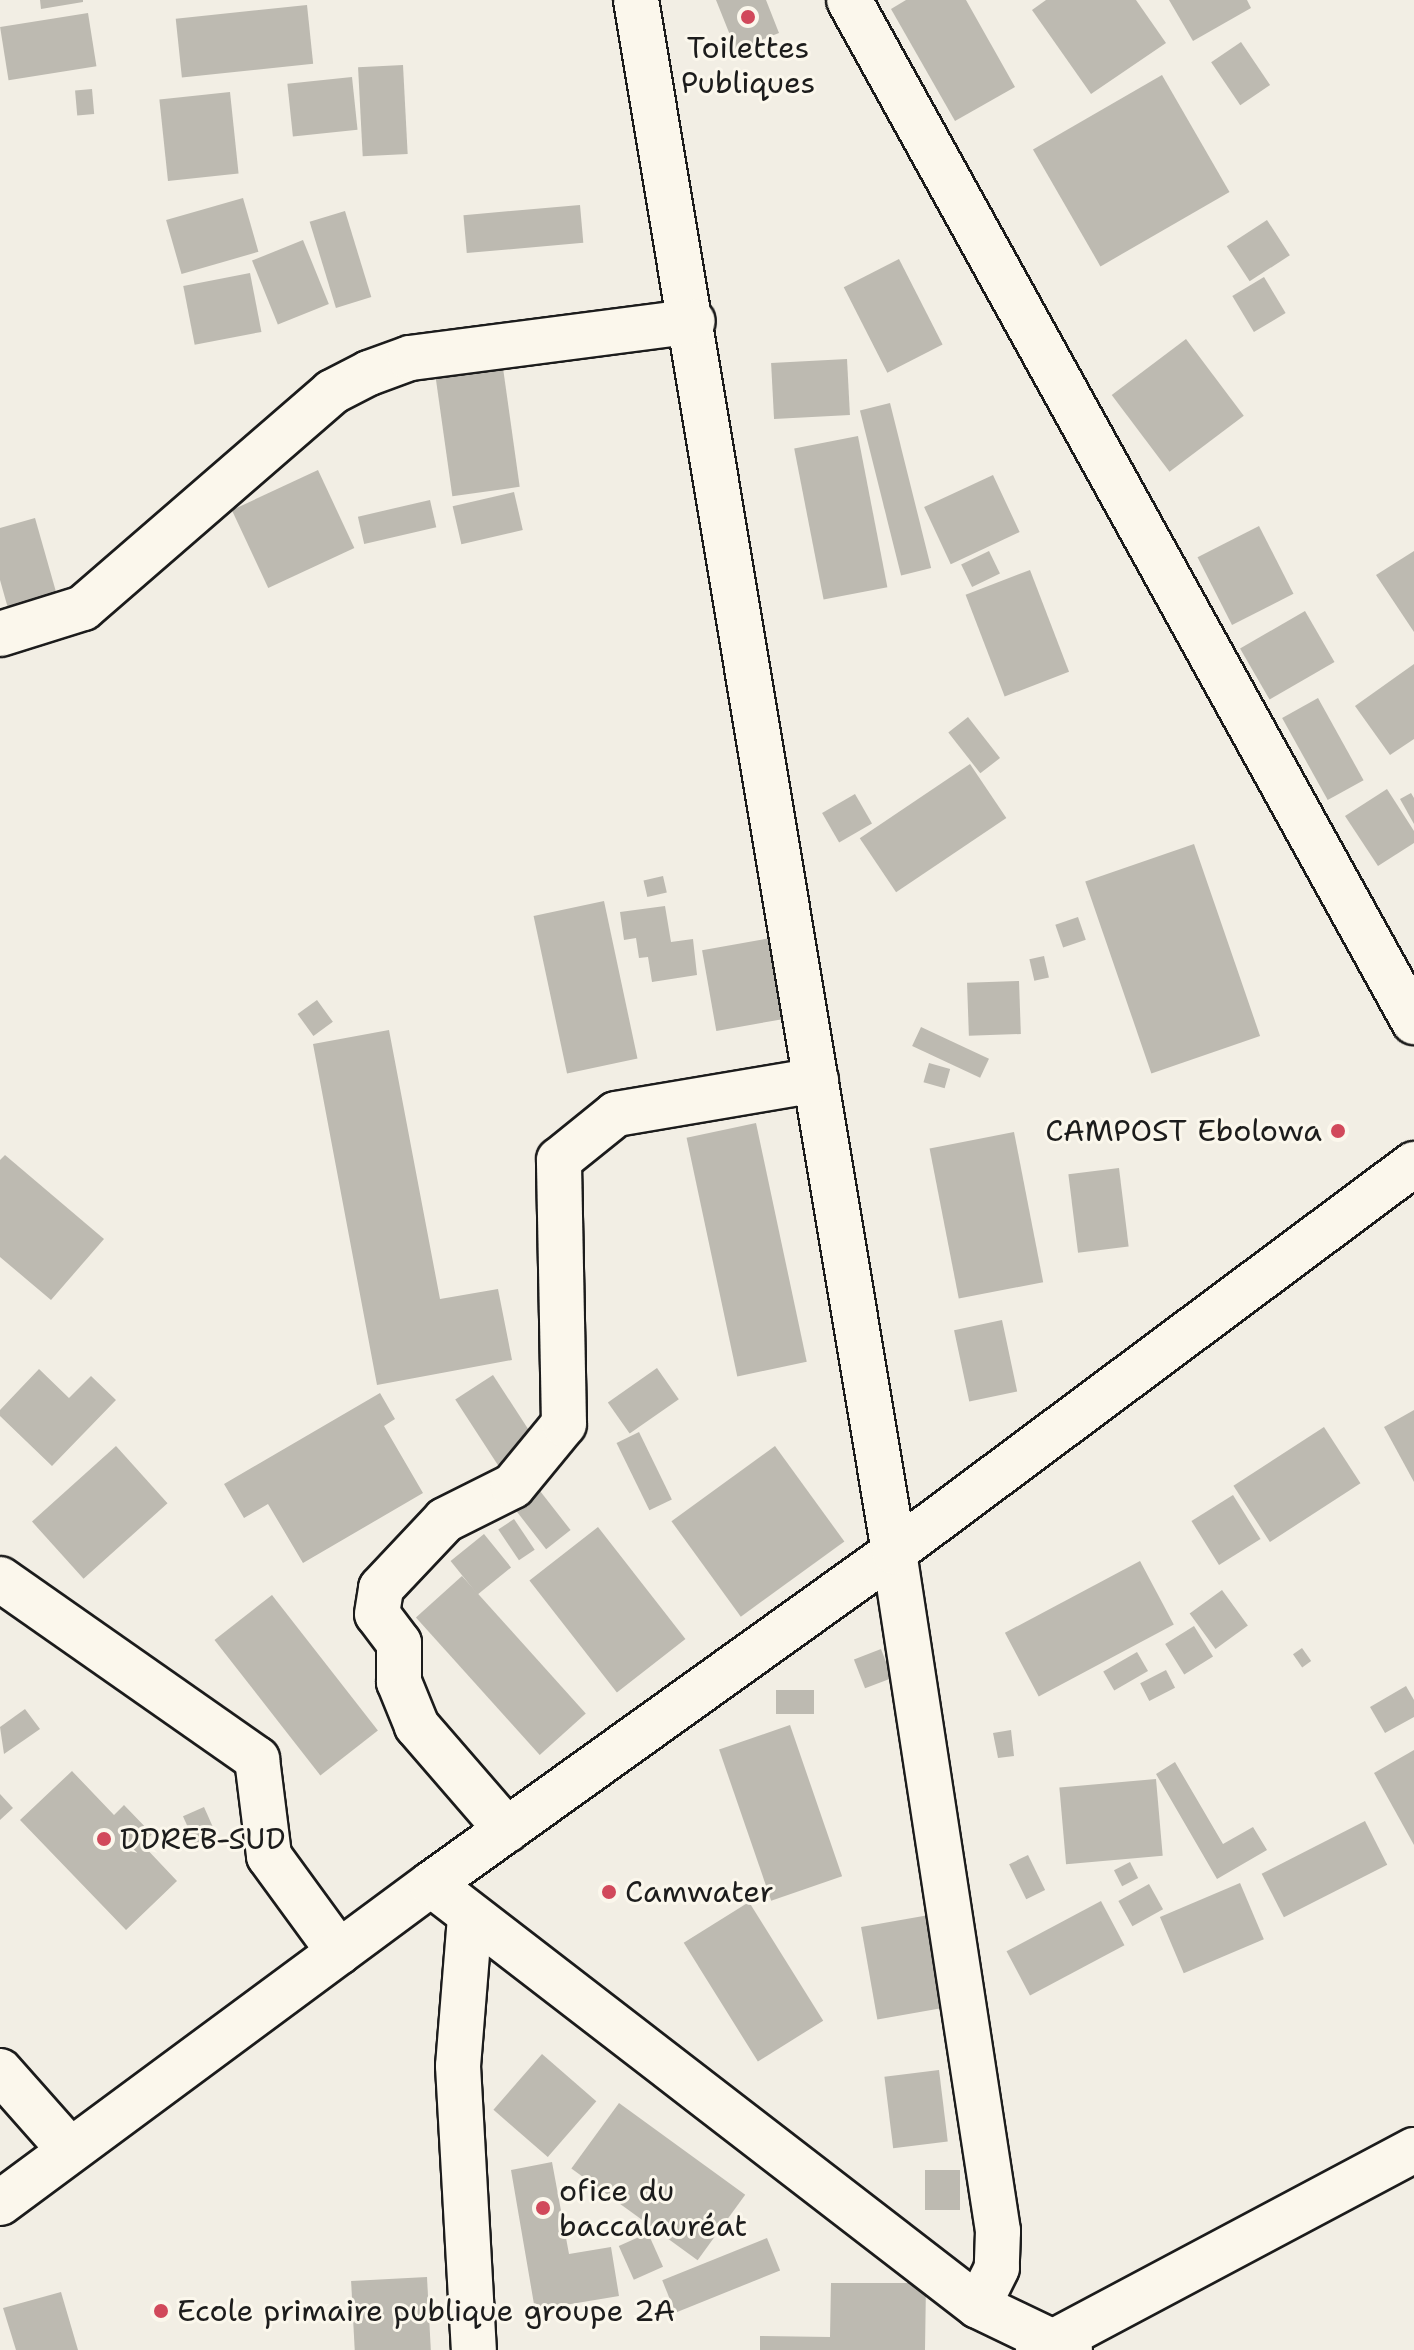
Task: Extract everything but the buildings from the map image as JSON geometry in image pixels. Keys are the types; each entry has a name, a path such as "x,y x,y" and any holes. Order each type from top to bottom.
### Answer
{"street":[{"path":"636,0 693,321 894,1552 998,2231 997,2268 978,2306"},
{"path":"849,0 1414,1022"},
{"path":"0,634 83,608 332,392 369,373 410,358 693,321"},
{"path":"507,1830 417,1726 399,1682 399,1643 377,1614 381,1588 445,1520 513,1486 564,1424 559,1160 616,1114 816,1080"},
{"path":"0,2203 431,1884 894,1552 1414,1164"},
{"path":"0,1579 257,1759 269,1856 339,1952"},
{"path":"431,1884 978,2306 1057,2348 1414,2150"},
{"path":"470,1917 458,2066 474,2350"},
{"path":"0,2071 70,2150"}],"place":[{"name":"Toilettes Publiques","path":"748,17"},
{"name":"CAMPOST Ebolowa","path":"1338,1131"},
{"name":"DDREB-SUD","path":"104,1839"},
{"name":"Camwater","path":"609,1892"},
{"name":"ofice du baccalauréat","path":"543,2208"},
{"name":"Ecole primaire publique groupe 2A","path":"161,2311"}]}
